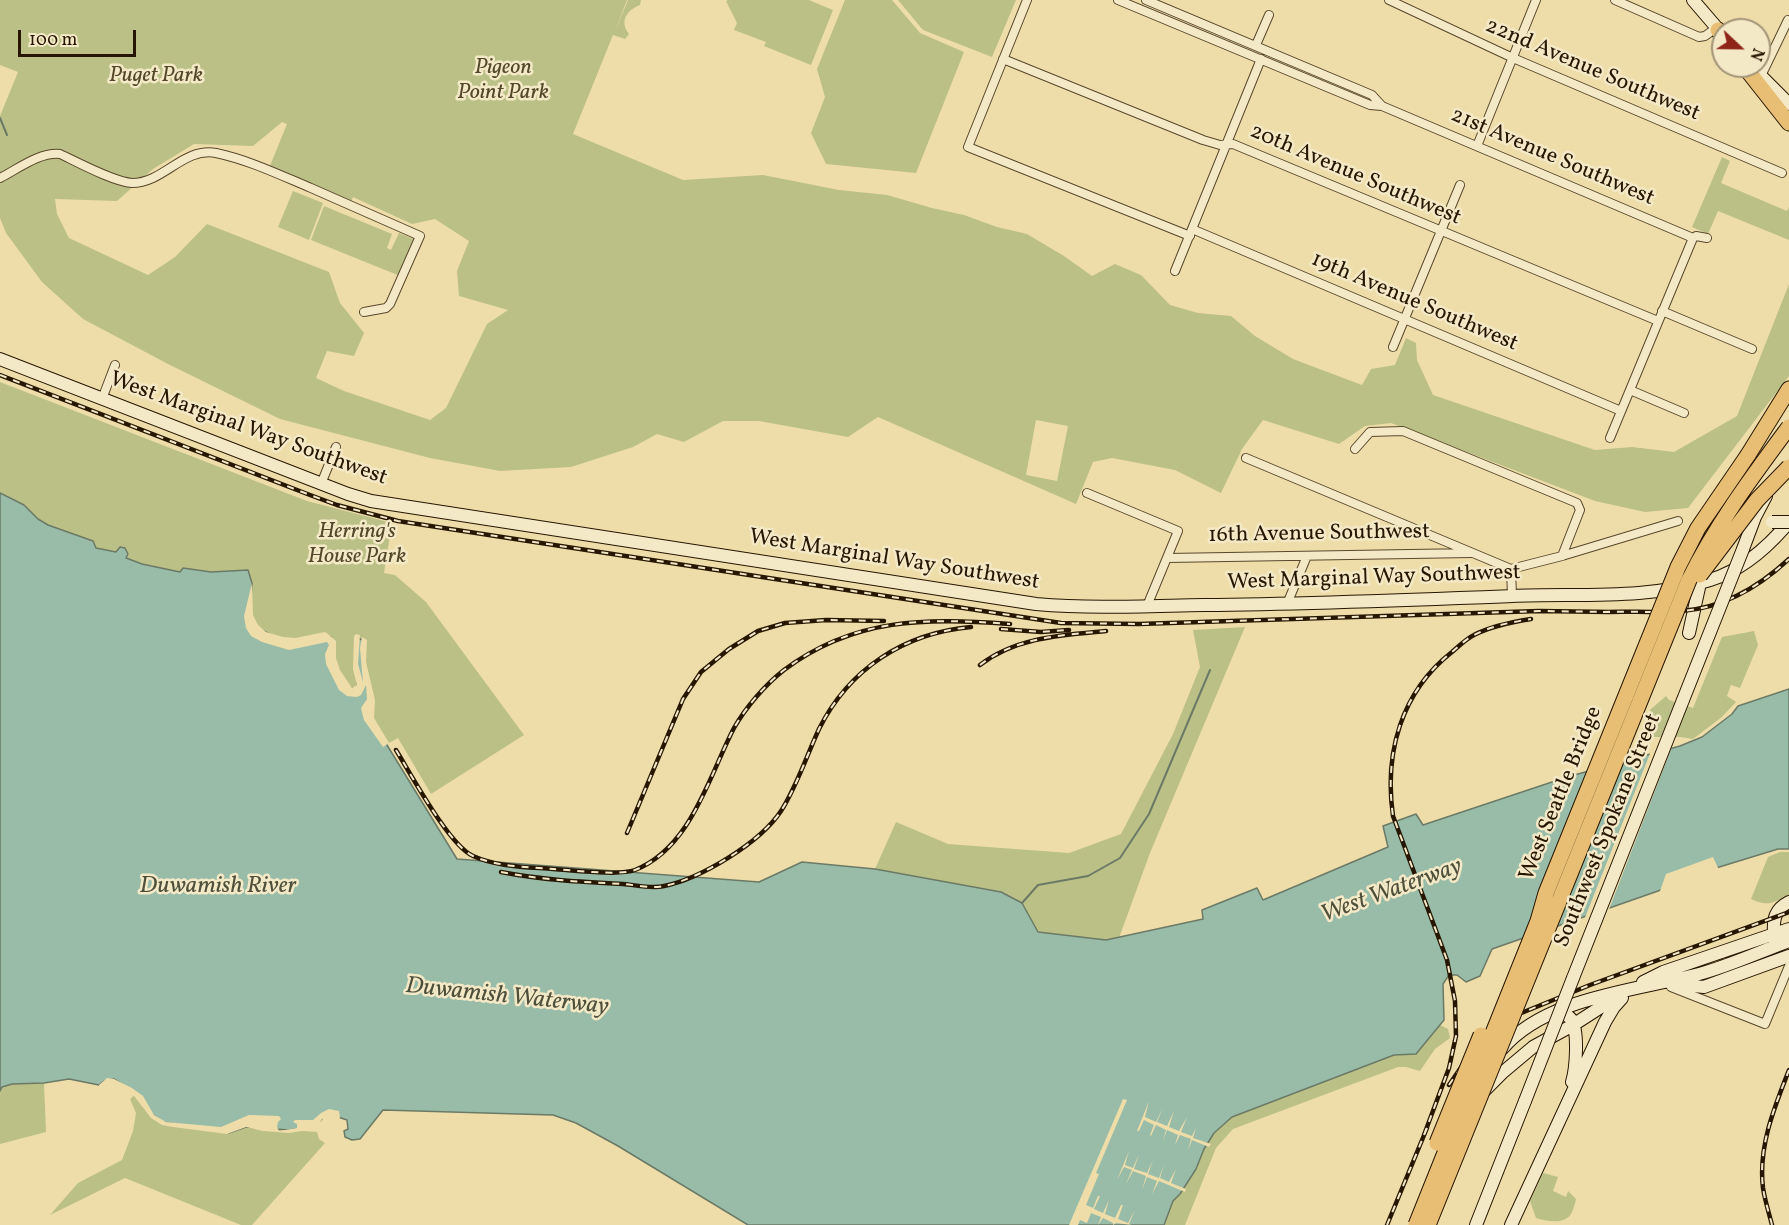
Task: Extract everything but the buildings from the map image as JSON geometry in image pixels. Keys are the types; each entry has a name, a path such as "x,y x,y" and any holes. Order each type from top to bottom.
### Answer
{"highway":[{"path":"1753,78 1789,123"},
{"path":"1748,455 1789,389"},
{"name":"West Seattle Bridge","path":"1417,1225 1538,921 1546,893 1678,567 1698,528 1789,400"},
{"name":"West Seattle Bridge","path":"1429,1225 1676,610 1718,525 1789,427"},
{"path":"1676,610 1719,548 1757,500 1789,467"},
{"path":"1405,1225 1524,931 1534,909 1546,893"}],"main road":[{"path":"1693,0 1711,21"},
{"path":"1763,78 1789,104"},
{"name":"West Marginal Way Southwest","path":"0,359 321,484 363,498 400,506 1028,603 1073,607 1287,604 1650,591 1712,580 1740,567 1761,552 1789,522"},
{"name":"Southwest Spokane Street","path":"1476,1225 1755,517 1789,456"},
{"path":"1755,517 1772,522 1789,522"},
{"path":"1689,633 1700,583"},
{"path":"1774,934 1773,919 1777,910 1789,902"},
{"path":"1417,1225 1437,1189 1469,1113 1482,1094 1502,1073 1533,1047 1631,988 1663,972 1789,929"},
{"path":"1429,1225 1425,1209 1476,1083 1503,1047 1522,1029 1559,1010 1631,988 1662,984 1702,973 1789,941"},
{"path":"1662,984 1704,987 1789,956"},
{"path":"1510,1225 1605,1022 1614,1007 1631,988"},
{"path":"1559,1010 1570,1018 1573,1025 1574,1074 1569,1098"},
{"path":"1503,1047 1515,1049 1533,1047"},
{"path":"1502,1073 1503,1047"}],"street":[{"path":"1003,59 1028,0"},
{"name":"21st Avenue Southwest","path":"1119,0 1370,105 1383,106 1693,238 1696,236 1707,238"},
{"name":"21st Avenue Southwest","path":"1146,0 1372,95 1383,106"},
{"name":"22nd Avenue Southwest","path":"1389,0 1513,58 1782,173"},
{"path":"1477,146 1536,0"},
{"path":"1615,0 1697,36 1711,35"},
{"path":"1256,45 1269,15"},
{"path":"1771,55 1788,20"},
{"name":"20th Avenue Southwest","path":"1003,59 1203,140 1220,145 1233,144 1658,321"},
{"name":"19th Avenue Southwest","path":"1003,59 968,147 1191,232 1405,319 1621,411"},
{"path":"1175,271 1261,59"},
{"path":"0,178 43,156 54,153 130,183 156,177 197,153 215,153 273,171 420,236 403,278 386,308 364,312"},
{"path":"1393,347 1460,185"},
{"path":"1610,438 1693,238"},
{"path":"1662,311 1752,349"},
{"path":"102,399 115,365"},
{"path":"1630,390 1684,413"},
{"path":"1355,449 1370,432 1403,431 1577,503 1580,510 1562,556"},
{"path":"321,484 336,447"},
{"path":"1246,458 1511,569 1678,521"},
{"name":"16th Avenue Southwest","path":"1087,493 1178,531 1167,558 1471,553"},
{"path":"1287,604 1307,556"},
{"path":"1147,606 1167,558"},
{"path":"1511,569 1512,596"},
{"path":"1662,984 1766,1024 1789,966"}],"green space":[{"path":"0,0 627,0 614,34 628,0 641,0 640,5 626,16 625,25 629,34 625,39 613,35 573,134 683,180 763,175 839,190 887,195 1027,234 1092,276 1115,264 1141,275 1170,305 1198,313 1231,316 1255,336 1293,359 1362,385 1371,369 1395,365 1406,338 1416,343 1417,360 1433,395 1595,450 1632,447 1674,452 1737,416 1789,284 1789,376 1688,508 1645,512 1595,501 1391,423 1365,426 1339,444 1263,420 1242,449 1221,493 1175,470 1112,458 1093,462 1076,504 878,417 848,437 759,421 723,421 684,442 657,434 633,447 571,467 500,471 430,458 280,419 83,319 42,282 6,233 0,218 0,116 18,72 0,65","holes":["282,122 287,124 267,173 349,207 353,197 412,224 435,219 469,241 457,271 459,296 508,310 487,324 446,408 430,420 344,391 316,378 327,351 354,356 364,333 340,303 329,272 207,224 175,257 148,275 69,238 57,214 55,199 117,201 153,169 194,144 253,146","1036,420 1068,426 1057,481 1026,475"]},
{"path":"809,0 833,10 811,65 764,46 766,42 734,30 737,23 726,1"},
{"path":"845,0 892,0 920,33 964,52 916,173 826,164 811,133 825,97 817,69"},
{"path":"898,0 1016,0 992,57 923,30"},
{"path":"1722,157 1730,161 1721,183 1787,211 1789,207 1789,240 1718,211 1708,234 1692,227"},
{"path":"293,191 323,203 309,240 278,227"},
{"path":"324,206 392,234 387,248 391,250 399,233 414,239 400,276 311,240"},
{"name":"Herring's House Park","path":"0,382 307,501 392,523 384,573 395,575 426,602 524,735 431,794 398,738 387,744 375,726 360,684 355,692 295,641 265,634 250,616 251,587 0,538"},
{"path":"1245,627 1150,853 1119,938 1106,940 1038,932 1022,903 875,869 896,822 948,844 1069,853 1121,834 1173,734 1200,667 1193,630"},
{"path":"1754,631 1758,645 1740,688 1731,685 1727,696 1736,702 1722,717 1693,739 1640,737 1650,710 1666,696 1669,700 1693,708 1722,637"},
{"path":"1780,852 1789,852 1789,895 1770,903 1751,899 1768,857"},
{"path":"1440,1025 1448,1029 1450,1038 1435,1049 1420,1071 1398,1067 1233,1129 1216,1148 1185,1225 1164,1225 1173,1201 1196,1169 1214,1133 1232,1117 1394,1055 1415,1054"},
{"path":"0,1034 246,1127 317,1132 319,1139 325,1143 252,1225 241,1225 125,1178 50,1215 78,1183 122,1160 133,1131 136,1113 130,1099 137,1093 110,1078 99,1085 69,1079 44,1083 46,1132 0,1144"},
{"path":"1543,1173 1558,1177 1553,1191 1566,1197 1568,1191 1576,1199 1571,1214 1564,1220 1550,1221 1536,1218 1530,1201"}],"water":[{"path":"0,493 24,505 48,525 93,541 96,548 116,552 120,547 125,548 128,554 126,558 142,564 180,572 183,568 211,572 248,570 252,583 250,616 256,627 281,640 331,637 333,658 348,688 358,689 357,637 365,642 363,650 371,719 457,859 759,882 802,862 875,869 1001,892 1022,903 1038,932 1106,940 1203,919 1202,910 1257,888 1263,900 1388,847 1383,826 1416,814 1423,825 1567,777 1680,746 1702,737 1732,714 1738,706 1789,689 1789,849 1778,849 1716,868 1658,891 1492,949 1480,976 1466,982 1457,975 1449,975 1443,984 1444,1020 1416,1054 1394,1055 1232,1117 1214,1133 1196,1169 1173,1201 1164,1225 748,1225 618,1146 576,1123 553,1115 383,1110 360,1139 352,1140 345,1137 344,1131 348,1129 347,1120 338,1117 325,1116 315,1126 289,1130 246,1127 229,1133 163,1122 145,1109 136,1093 114,1079 104,1081 99,1085 69,1079 44,1083 12,1084 2,1087 0,1091"}],"pier":[{"path":"252,583 253,615 258,625 266,632 283,637 295,638 325,632 328,634 336,641 336,658 340,670 352,688 357,685 353,669 354,636 360,635 358,664 363,682 360,648 362,637 367,640 366,662 375,700 374,718 389,743 383,747 364,720 361,708 367,699 366,685 361,695 357,697 347,696 339,690 326,664 325,654 329,645 327,642 289,650 262,642 251,636 246,628 244,616"},
{"path":"1673,744 1608,912 1584,920 1651,751"},
{"path":"1713,857 1719,870 1659,894 1666,874"},
{"path":"107,1078 132,1088 143,1096 154,1115 166,1122 221,1127 249,1115 279,1116 281,1119 277,1127 279,1131 297,1128 297,1124 293,1122 295,1120 313,1120 329,1109 339,1111 340,1118 337,1120 322,1119 316,1129 289,1133 246,1127 227,1134 173,1127 162,1125 151,1118 131,1092 113,1082 99,1088 99,1085"},
{"path":"1123,1099 1127,1100 1096,1173 1099,1174 1086,1205 1093,1208 1100,1196 1094,1209 1103,1213 1109,1200 1105,1214 1115,1218 1123,1205 1118,1219 1128,1223 1135,1210 1129,1224 1132,1225 1116,1223 1113,1225 1103,1218 1098,1225 1101,1217 1091,1213 1087,1223 1080,1220 1078,1225 1069,1225"},
{"path":"1149,1101 1145,1117 1156,1122 1163,1107 1157,1122 1167,1126 1174,1111 1169,1127 1179,1131 1187,1117 1181,1132 1192,1136 1196,1128 1193,1138 1211,1144 1209,1147 1192,1140 1188,1150 1191,1139 1180,1135 1175,1145 1178,1135 1167,1130 1163,1141 1166,1130 1156,1125 1151,1136 1154,1125 1144,1120 1137,1131"},
{"path":"1129,1151 1125,1165 1133,1168 1139,1154 1134,1169 1147,1173 1153,1160 1148,1174 1159,1178 1164,1164 1160,1178 1169,1182 1176,1169 1171,1183 1186,1189 1185,1192 1159,1181 1152,1194 1157,1181 1147,1177 1142,1190 1146,1176 1133,1171 1126,1184 1132,1170 1124,1167 1117,1180"}],"waterway":[{"path":"0,118 7,135"},
{"path":"1022,903 1038,885 1088,876 1120,858 1149,814 1210,670"}],"railway":[{"path":"0,375 337,505 398,521 1061,623 1139,624 1539,611 1610,612"},
{"path":"1603,612 1682,611 1712,606 1753,587 1789,559"},
{"path":"1424,1135 1449,1068 1456,1036 1455,1001 1447,960 1393,816 1391,769 1394,747 1409,705 1434,668 1474,635 1494,627 1531,619"},
{"path":"627,833 683,699 701,672 729,649 758,631 785,623 826,620 884,621"},
{"path":"396,750 442,824 463,849 473,856 513,866 628,872 654,860 671,845 696,809 734,728 744,712 763,689 784,670 837,640 892,625 949,621 1010,624"},
{"path":"501,872 547,879 654,887 679,882 711,868 759,835 781,811 831,708 863,672 901,646 923,637 971,627"},
{"path":"1001,629 1041,632 1069,630"},
{"path":"980,665 1009,648 1024,643 1057,636 1106,631"},
{"path":"1449,1085 1486,1037 1514,1016 1590,985 1789,912"},
{"path":"1772,1225 1763,1188 1763,1158 1768,1128 1789,1070"},
{"path":"1387,1225 1427,1128"}],"park label":[{"name":"Puget Park","path":"156,77"},
{"name":"Pigeon Point Park","path":"503,82"}],"water label":[{"name":"Duwamish River","path":"218,888"},
{"name":"West Waterway","path":"1392,892"},
{"name":"Duwamish Waterway","path":"507,998"}]}
